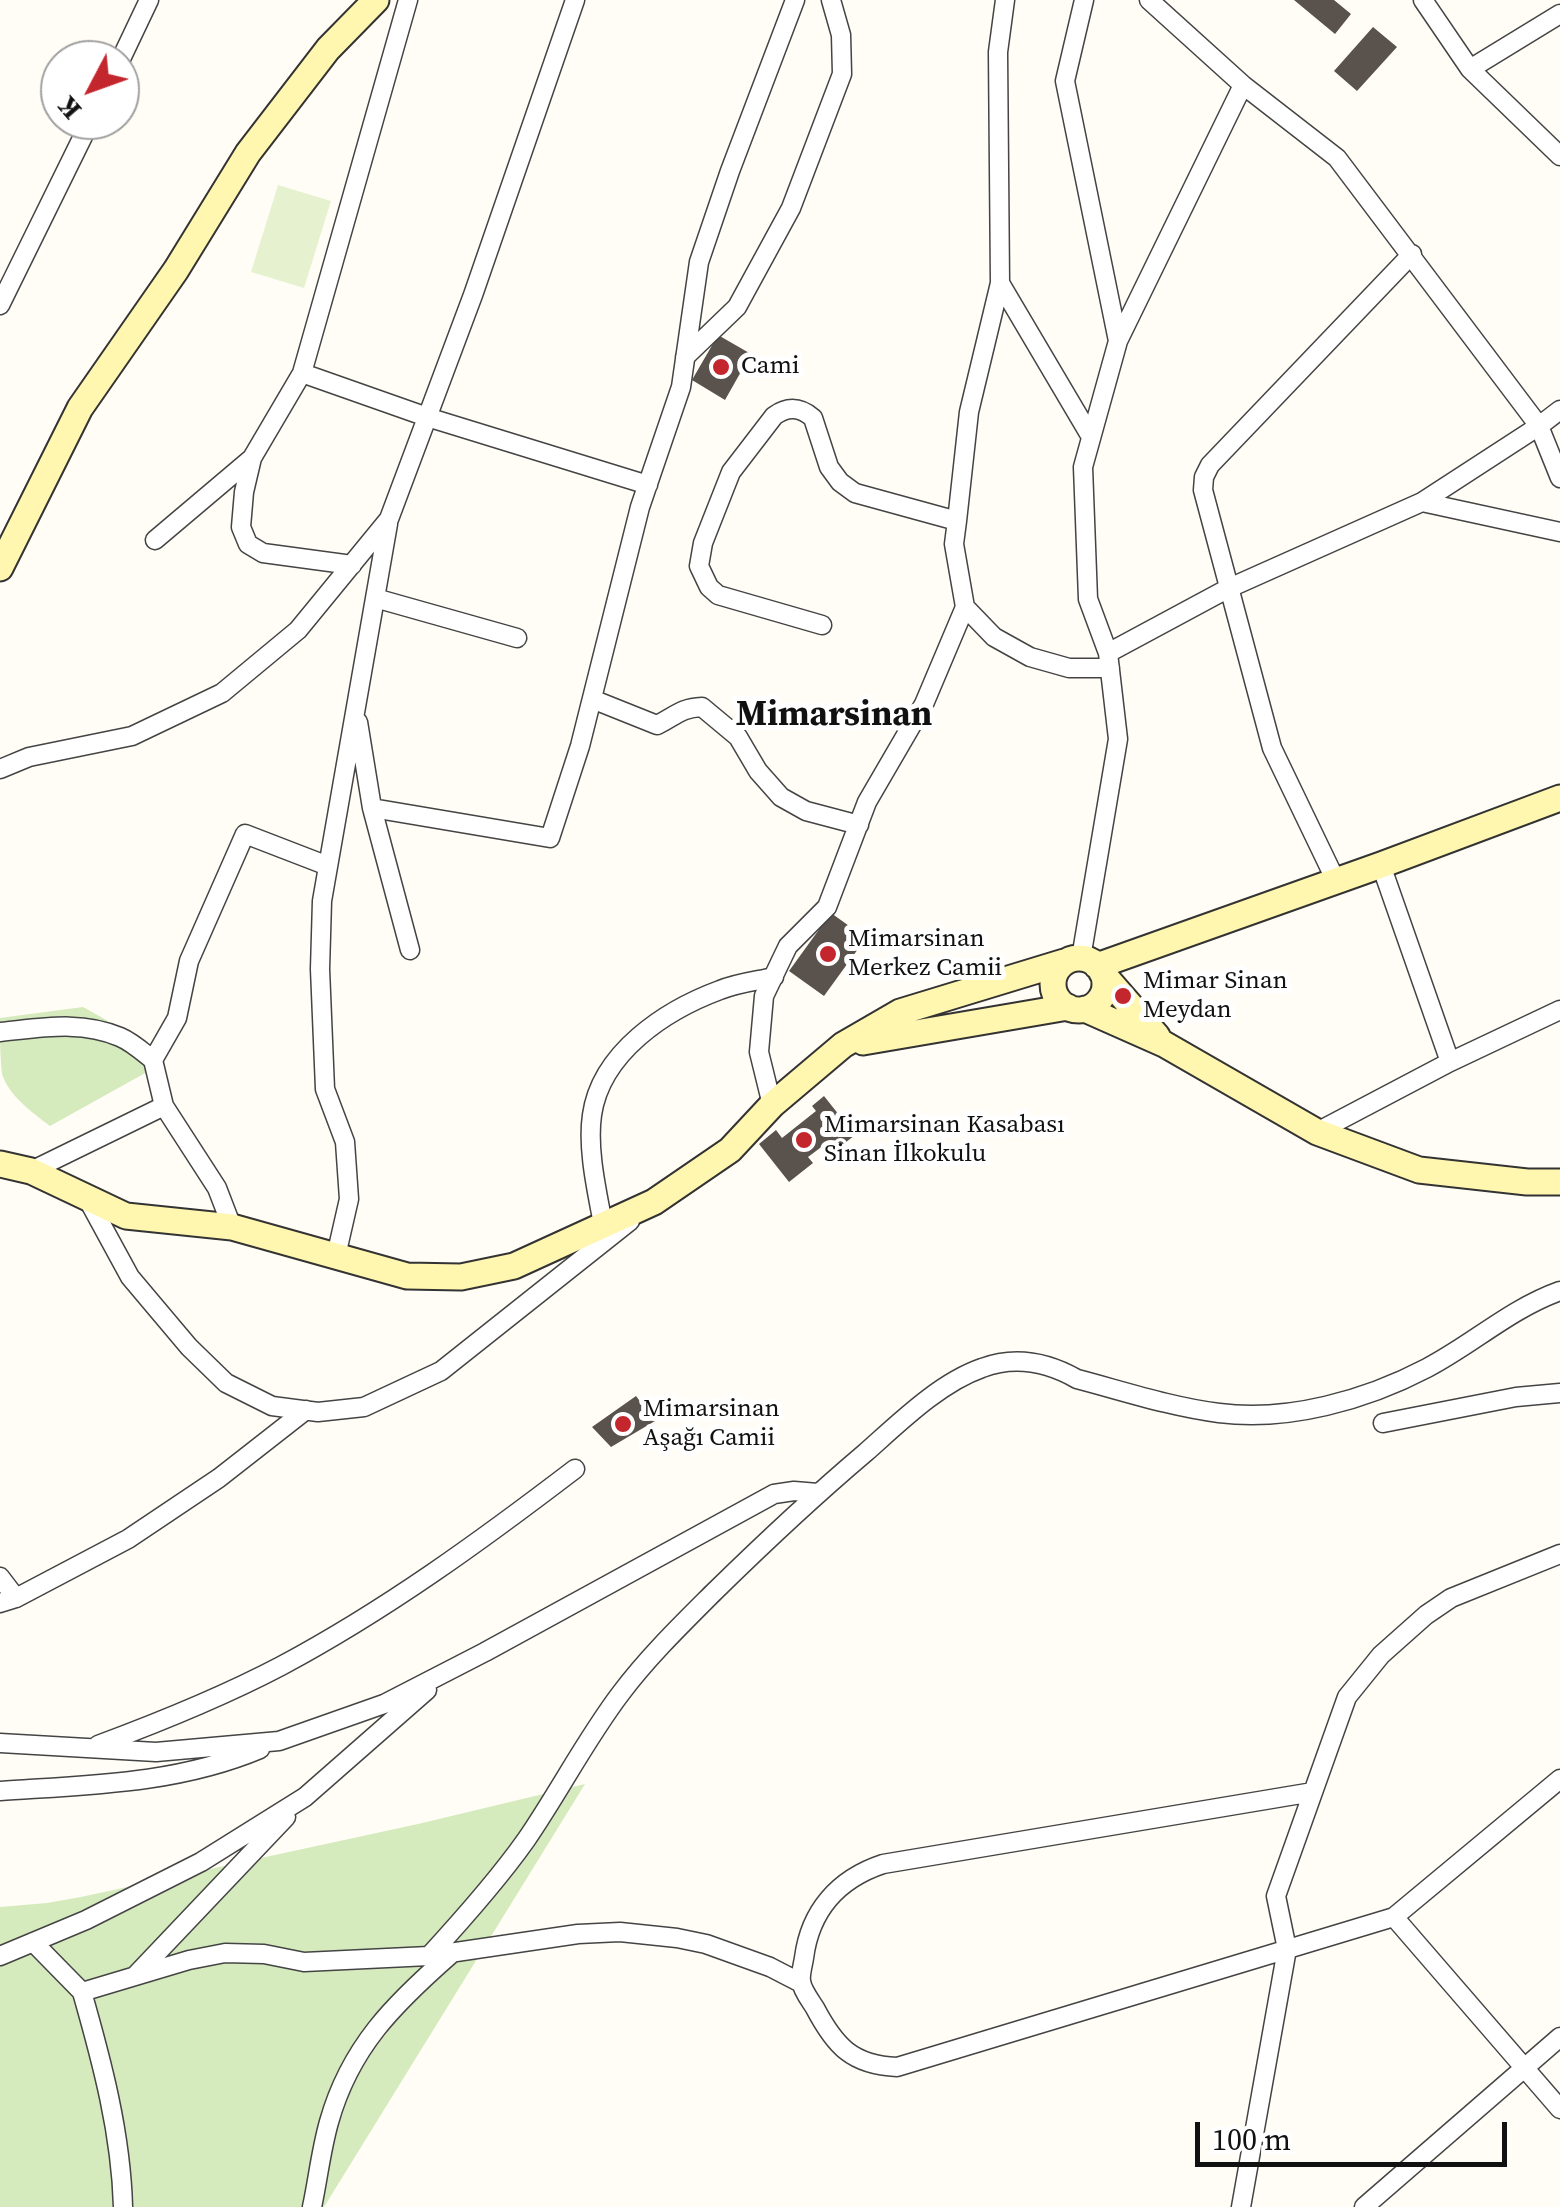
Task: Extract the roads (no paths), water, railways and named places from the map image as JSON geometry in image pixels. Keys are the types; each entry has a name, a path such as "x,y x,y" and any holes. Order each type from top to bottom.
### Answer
{"street":[{"path":"130,40 149,0"},
{"path":"0,568 80,408 176,270 248,153 328,49 376,0"},
{"path":"352,565 263,553 248,544 241,526 244,492 252,458 302,373 408,0"},
{"path":"336,1256 350,1199 345,1142 325,1089 320,969 322,901 390,519 480,277 575,0"},
{"path":"372,808 550,838 580,746 640,507 681,387 699,262 795,0"},
{"path":"685,357 738,307 792,208 842,74 841,34 831,0"},
{"path":"772,1105 759,1052 764,996 788,946 827,907 868,802 924,704 966,608 954,544 969,412 1000,282 998,52 1005,0"},
{"path":"1084,0 1065,82 1118,341"},
{"path":"1149,0 1243,86 1338,158 1539,426 1560,478"},
{"path":"1424,0 1470,69 1560,156"},
{"path":"1470,69 1560,14"},
{"path":"843,1045 1094,1005 1104,991 1086,965 1118,739 1109,660 1088,598 1082,468 1118,341 1243,86"},
{"path":"0,305 81,140"},
{"path":"1336,881 1272,748 1203,490 1204,478 1210,466 1412,254"},
{"path":"1000,282 1091,437"},
{"path":"302,373 427,417 648,484"},
{"path":"822,625 718,595 709,587 699,566 702,543 730,472 774,416 798,409 813,418 829,468 855,493 957,521"},
{"path":"966,608 994,636 1030,657 1069,668 1109,660 1228,589 1422,502 1560,410"},
{"path":"156,540 252,458"},
{"path":"1422,502 1560,532"},
{"path":"0,769 29,757 132,736 222,693 298,630 390,519"},
{"path":"375,598 518,638"},
{"path":"592,699 657,725 684,708 702,707 738,737 781,797 806,811 859,825"},
{"path":"355,708 372,808 410,950"},
{"path":"1560,798 1336,881 1054,976 1053,986 1060,1002 1164,1044 1317,1132 1419,1170 1560,1182"},
{"path":"153,1060 177,1018 189,961 245,834 328,866"},
{"path":"1381,865 1450,1062"},
{"path":"1086,965 1164,1044"},
{"path":"86,1197 130,1277 189,1347 226,1383 272,1406 318,1412 364,1407 442,1371 654,1202 730,1150 772,1105 843,1045 900,1012 1086,965"},
{"path":"603,1224 593,1170 592,1115 601,1086 618,1058 640,1036 679,1008 724,988 774,977"},
{"path":"1317,1132 1560,1010"},
{"path":"0,1032 89,1026 124,1038 153,1060 164,1106 217,1188 232,1227"},
{"path":"30,1170 164,1106"},
{"path":"0,1164 30,1170 126,1216 232,1227 408,1276 462,1277 514,1266 654,1202"},
{"path":"428,1956 525,1841 599,1724 647,1661 818,1493 926,1402 968,1374 996,1364 1028,1362 1077,1379 1194,1409 1236,1415 1279,1414 1344,1400 1400,1380 1448,1356 1509,1315 1560,1292"},
{"path":"1383,1424 1516,1397 1560,1393"},
{"path":"0,1577 8,1601 128,1539 219,1478 306,1410"},
{"path":"90,1748 188,1711 282,1666 464,1552 576,1469"},
{"path":"0,1791 165,1776 223,1762 384,1704 774,1494 818,1493"},
{"path":"1240,2207 1287,1949 1276,1896 1347,1697 1403,1634 1451,1598 1560,1554"},
{"path":"135,1976 305,1797 450,1670"},
{"path":"0,1743 156,1752 279,1741"},
{"path":"82,1992 225,1953 264,1954 304,1962 428,1956 578,1934 648,1934 738,1954 801,1983 841,2048 867,2063 897,2067 1394,1916 1560,1779"},
{"path":"801,1983 809,1934 822,1907 840,1886 868,1869 1314,1792"},
{"path":"0,1956 86,1920 201,1862 305,1797"},
{"path":"1394,1916 1560,2109"},
{"path":"34,1942 82,1992 120,2156 122,2207"},
{"path":"312,2207 328,2125 352,2064 389,2014 452,1953"},
{"path":"1364,2207 1560,2037"}],"place":[{"name":"Cami","path":"721,367"},
{"name":"Mimarsinan Merkez Camii","path":"828,954"},
{"name":"Mimar Sinan Meydan","path":"1123,996"},
{"name":"Mimarsinan Kasabası Sinan İlkokulu","path":"804,1140"},
{"name":"Mimarsinan Aşağı Camii","path":"623,1424"}],"district":[{"name":"Mimarsinan","path":"834,716"}]}
